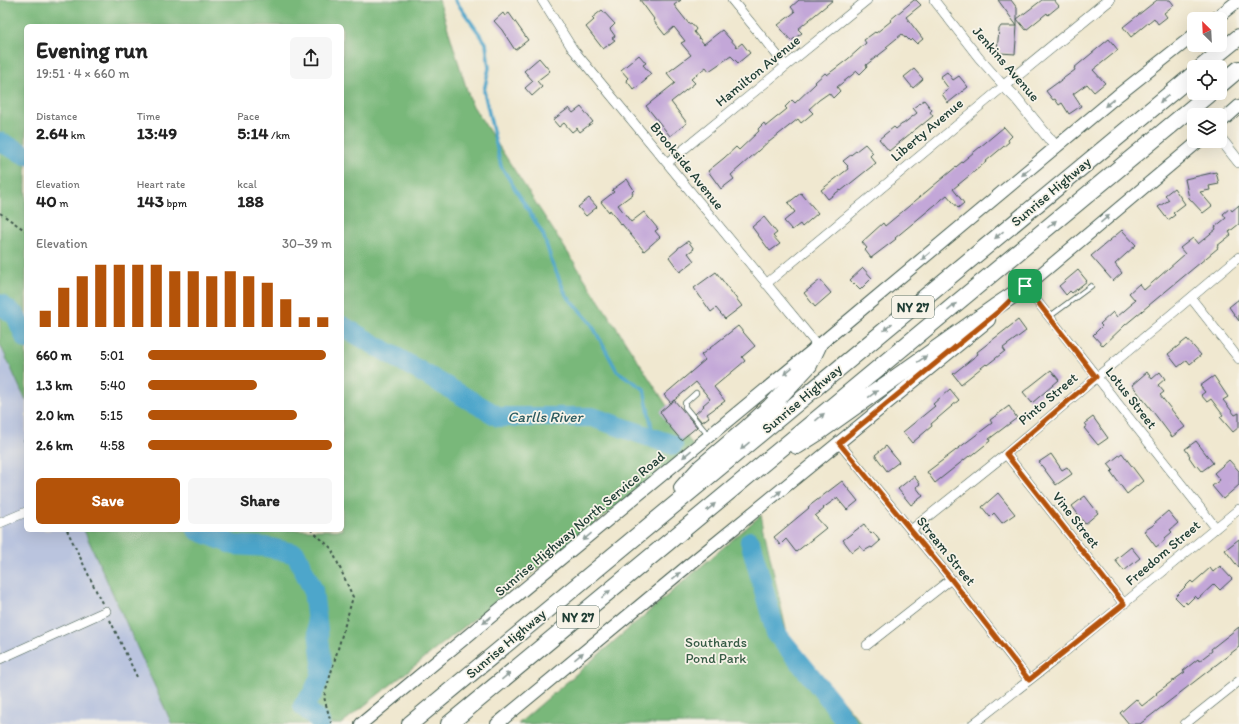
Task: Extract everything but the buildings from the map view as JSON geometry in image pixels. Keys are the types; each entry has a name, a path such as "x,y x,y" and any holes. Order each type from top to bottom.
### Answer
{"highway":[{"path":"1211,60 1239,37"},
{"path":"1227,79 1239,69"},
{"name":"Sunrise Highway","path":"410,724 1187,80"},
{"name":"Sunrise Highway","path":"449,724 1202,100"},
{"path":"747,477 819,432 1023,288"},
{"path":"632,540 701,467 770,407 809,364 818,346"}],"main road":[{"path":"1224,12 1239,0"},
{"path":"818,346 1117,96 1187,41"},
{"path":"1227,117 1239,106"},
{"path":"497,724 999,311 1023,288 1191,148"},
{"name":"Sunrise Highway North Service Road","path":"361,724 818,346"}],"street":[{"name":"Brookside Avenue","path":"542,0 572,48 818,346"},
{"path":"732,0 786,66"},
{"name":"Hamilton Avenue","path":"666,163 867,0"},
{"name":"Jenkins Avenue","path":"934,0 979,58 1016,98 1056,147"},
{"name":"Liberty Avenue","path":"766,284 1108,0"},
{"path":"1227,147 1239,162"},
{"name":"Pinto Street","path":"911,530 1006,454 1239,257"},
{"name":"Lotus Street","path":"1023,288 1050,317 1216,528"},
{"path":"1191,298 1239,359"},
{"name":"Stream Street","path":"839,443 951,579 1029,680"},
{"name":"Vine Street","path":"1006,454 1124,604"},
{"name":"Freedom Street","path":"973,724 1124,604 1239,509"},
{"path":"0,523 24,513"},
{"path":"867,645 951,579"},
{"path":"0,659 106,611"},
{"path":"1186,724 1239,681"}],"lane":[{"path":"1050,317 1091,286"},
{"path":"696,393 685,403 685,407 709,436"}],"path":[{"path":"0,213 24,230"},
{"path":"314,532 330,548 352,597 324,696 331,722"}],"shaded area":[{"path":"0,344 24,397 24,532 85,532 172,724 0,724"}],"green space":[{"path":"0,0 439,0 471,103 693,446 341,724 172,724 85,532 344,532 344,24 24,24 24,397 0,344"},
{"name":"Southards Pond Park","path":"761,515 787,634 862,724 518,724"}],"waterway":[{"path":"455,0 486,43 489,68 484,91 501,166 543,234 552,262 566,295 591,323 617,371 644,389 654,439"},
{"name":"Carlls River","path":"0,142 24,154"},
{"name":"Carlls River","path":"0,304 16,316 24,334"},
{"name":"Carlls River","path":"344,327 499,417 592,417 673,445"},
{"name":"Carlls River","path":"202,532 234,545 267,547 296,554 313,590 322,664 320,677 313,693 303,706 320,722"},
{"path":"750,541 776,633 831,701 847,724"}],"route":[{"path":"1025,286 1096,377 1006,454 1124,604 1029,680 951,579 839,443 999,311 1025,286"}]}
